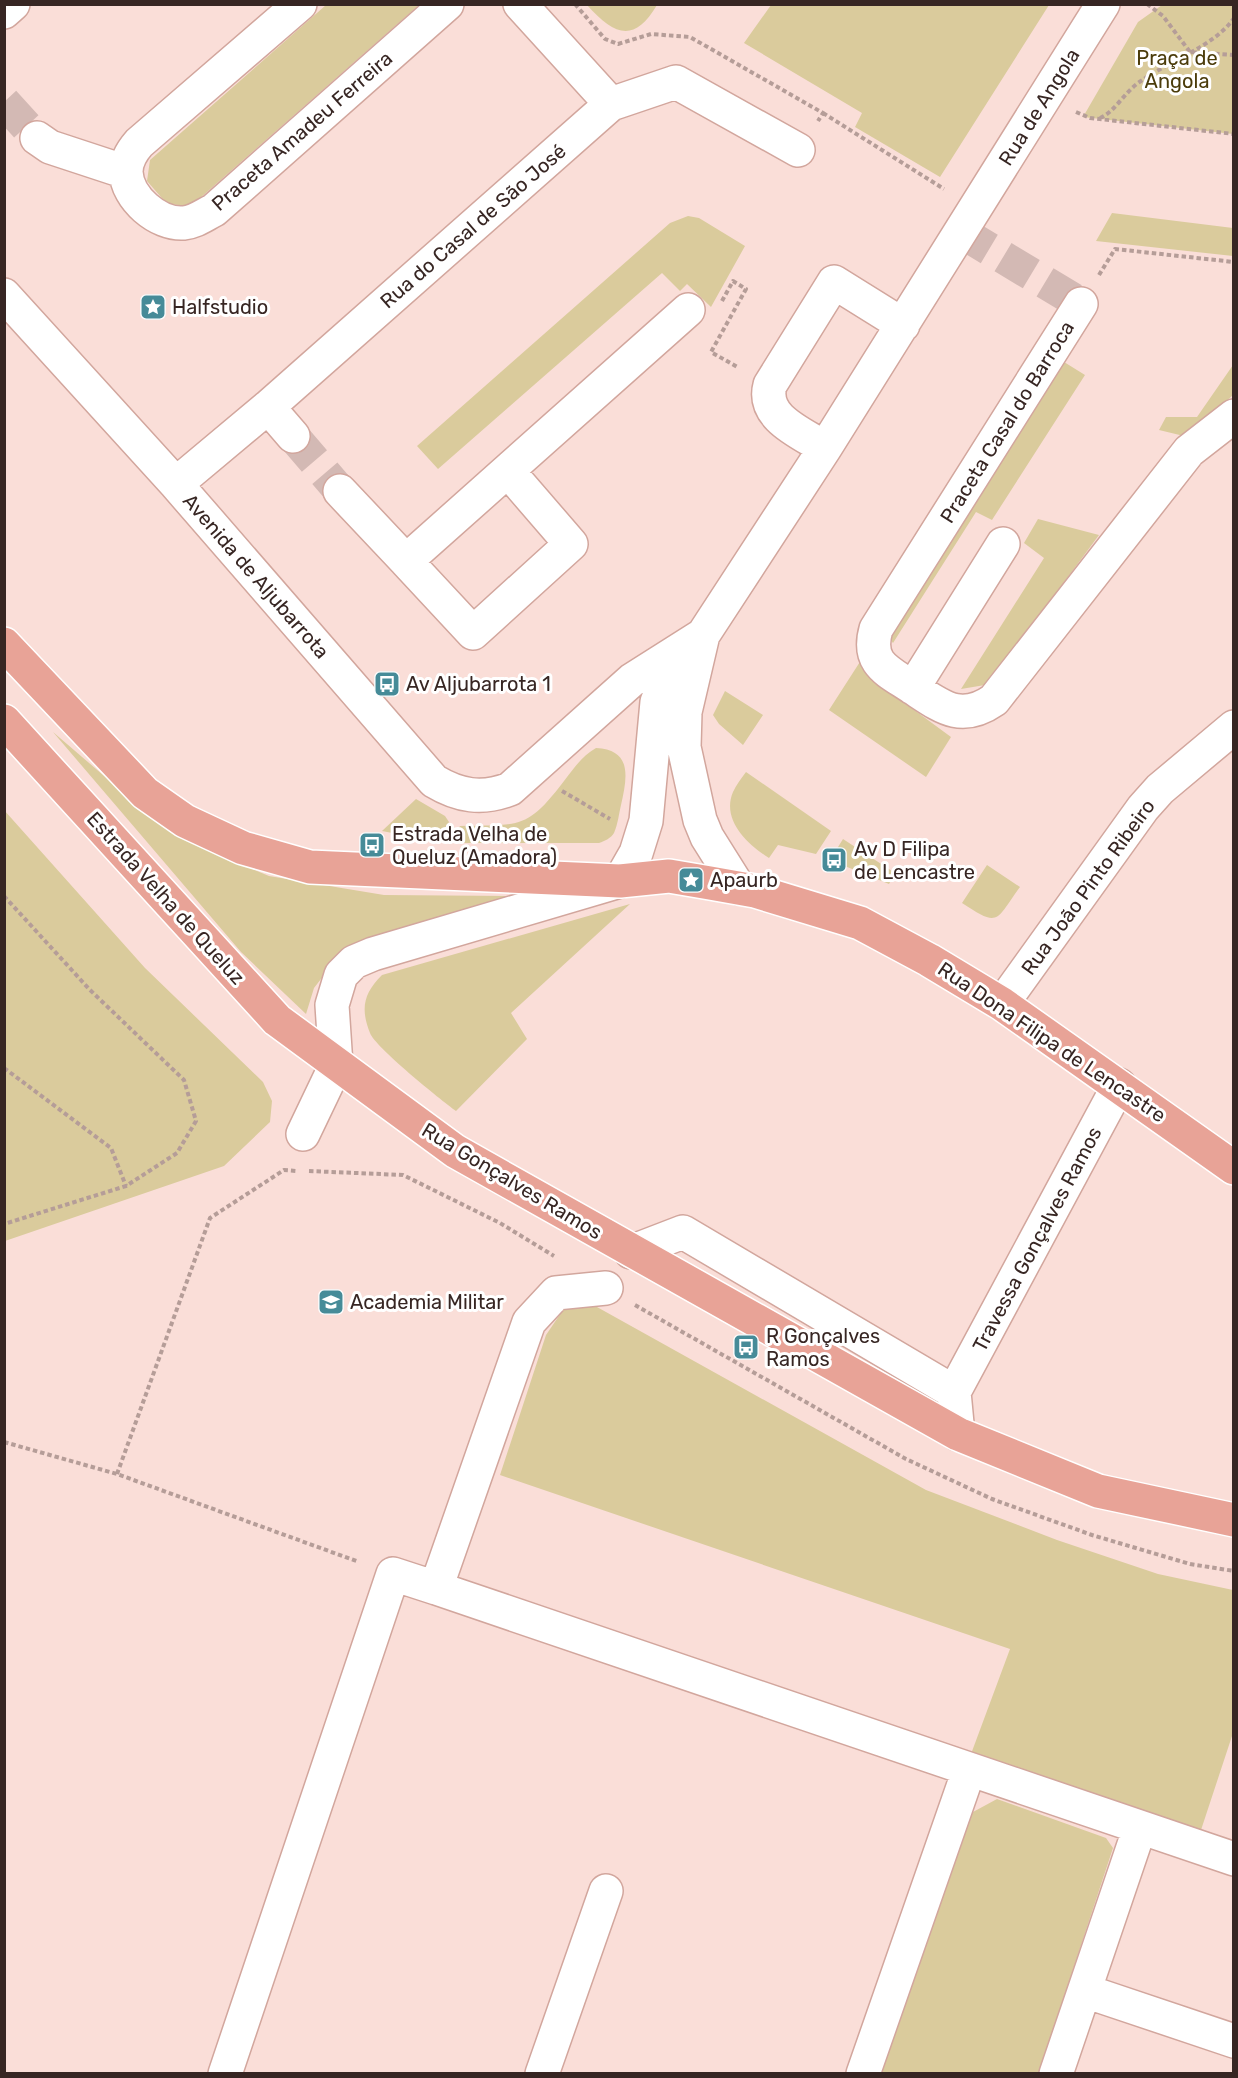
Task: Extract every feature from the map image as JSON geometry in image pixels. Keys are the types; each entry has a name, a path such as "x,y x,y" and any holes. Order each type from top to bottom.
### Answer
{"main road":[{"path":"4,644 145,793 184,821 243,848 310,867 620,882"},
{"name":"Estrada Velha de Queluz","path":"4,721 278,1020 336,1065"},
{"name":"Rua Dona Filipa de Lencastre","path":"620,882 669,876 740,888 818,908 860,923 929,960 1002,1004 1233,1168"},
{"name":"Rua Gonçalves Ramos","path":"336,1065 455,1151 958,1434 1098,1491 1233,1520"}],"street":[{"path":"4,12 13,4"},
{"path":"37,138 50,147 126,172 129,155 139,143 300,4"},
{"name":"Praceta Amadeu Ferreira","path":"126,172 133,194 147,209 162,217 182,223 196,220 213,210 447,4"},
{"path":"520,4 611,104"},
{"name":"Rua de Angola","path":"620,882 642,837 655,721 663,685 825,448 1103,4"},
{"name":"Rua do Casal de São José","path":"176,484 268,407 611,104 676,82 798,150"},
{"path":"825,448 781,419 774,411 768,395 770,385 834,282 903,325"},
{"name":"Avenida de Aljubarrota","path":"4,295 176,484 434,781 465,795 496,794 510,789 632,680 692,642"},
{"name":"Praceta Casal do Barroca","path":"1081,304 876,629 872,643 880,666 952,711 966,713 981,709 994,700 1189,451 1233,416"},
{"path":"406,561 688,310"},
{"path":"268,407 293,436"},
{"path":"340,491 473,633 571,544 508,471"},
{"path":"913,688 1003,544"},
{"path":"692,642 683,728 684,747 695,800 707,837 740,888"},
{"path":"596,713 623,710 655,721 669,736 675,765 695,800"},
{"name":"Rua João Pinto Ribeiro","path":"1002,1004 1143,808 1160,789 1233,727"},
{"path":"303,1134 336,1065 333,994 341,975 354,962 373,954 620,882"},
{"name":"Travessa Gonçalves Ramos","path":"954,1392 1119,1085"},
{"path":"631,1252 683,1232 954,1392 958,1434"},
{"path":"436,1588 529,1322 556,1293 606,1288"},
{"path":"225,2073 393,1574 1233,1859"},
{"path":"863,2073 969,1770"},
{"path":"1056,2073 1140,1827"},
{"path":"542,2073 606,1891"},
{"path":"1084,1991 1233,2041"}],"path":[{"path":"1147,4 1163,16 1190,52 1233,55"},
{"path":"1233,18 1224,29 1190,52 1141,80 1123,94 1108,114 1099,118 1090,118 1233,134"},
{"path":"823,112 975,208"},
{"name":"Praceta Casal do Barroca","path":"1081,304 1115,249 1233,262"},
{"path":"688,310 713,316 733,281 746,289 711,352 770,385"},
{"path":"530,772 642,837"},
{"path":"4,896 90,990 183,1080 196,1121 177,1154 126,1186 4,1224"},
{"path":"4,1068 111,1148 126,1186"},
{"path":"117,1474 210,1218 284,1170 403,1174 501,1223 558,1259"},
{"path":"606,1288 906,1460 992,1499 1113,1541 1190,1564 1233,1570"},
{"path":"4,1442 117,1474 393,1574"}],"green space":[{"path":"326,5 419,5 191,206 167,204 147,181 150,160"},
{"path":"587,5 657,5 640,26 624,31 606,23"},
{"path":"771,5 1049,5 940,177 855,127 862,113 744,43"},
{"name":"Praça de Angola","path":"1162,5 1233,5 1233,134 1083,117 1138,22"},
{"path":"1112,213 1233,228 1233,256 1096,241"},
{"path":"688,216 699,218 745,246 711,307 687,284 680,291 662,273 438,469 417,446 670,223"},
{"path":"1056,357 1085,375 992,520 976,512 893,643 887,636"},
{"path":"1233,365 1233,395 1188,437 1159,430 1166,417 1197,417"},
{"path":"1038,519 1099,535 994,677 985,685 961,689 1044,558 1024,543"},
{"path":"865,654 887,690 951,737 926,777 829,710"},
{"path":"725,691 763,715 743,745 719,724 713,715"},
{"path":"53,732 117,787 203,848 269,876 384,895 511,896 515,903 331,966 314,988 306,1014 241,952"},
{"path":"596,748 616,754 625,767 625,785 617,822 614,833 608,839 599,843 450,843 460,826 509,824 530,817 551,797 582,759"},
{"path":"746,772 831,831 816,854 778,845 769,858 745,839 734,822 730,802 734,789"},
{"path":"416,799 445,816 449,822 441,834 413,837 382,831"},
{"path":"4,810 145,968 263,1082 272,1101 270,1122 224,1166 5,1241"},
{"path":"843,839 895,873 889,884 830,860"},
{"path":"987,865 1020,887 1001,914 990,918 962,903"},
{"path":"630,904 511,1013 527,1039 456,1111 395,1061 370,1033 365,1016 366,1001 371,988 382,975"},
{"path":"588,1302 926,1490 1057,1540 1158,1574 1233,1590 1233,1733 1201,1830 971,1754 1010,1649 500,1475 546,1335 563,1310"},
{"path":"997,1799 1106,1838 1113,1848 1039,2073 878,2074 960,1834 973,1812"}],"tunnel":[{"path":"4,102 37,138"},
{"path":"961,232 1081,304"},
{"path":"293,436 340,491"}],"place":[{"name":"Halfstudio","path":"153,307"},
{"name":"Av Aljubarrota 1","path":"387,684"},
{"name":"Estrada Velha de Queluz (Amadora)","path":"372,845"},
{"name":"Av D Filipa de Lencastre","path":"834,860"},
{"name":"Apaurb","path":"691,880"},
{"name":"Academia Militar","path":"331,1302"},
{"name":"R Gonçalves Ramos","path":"746,1347"}]}
